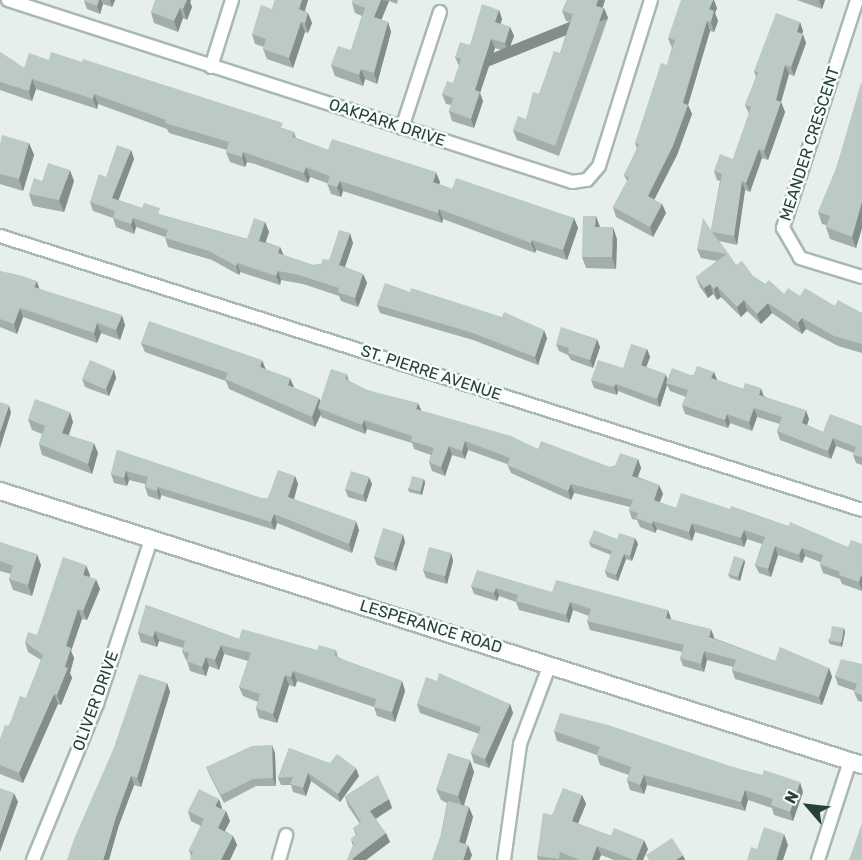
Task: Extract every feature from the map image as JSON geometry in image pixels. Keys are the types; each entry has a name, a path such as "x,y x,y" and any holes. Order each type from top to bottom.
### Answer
{"main road":[{"name":"LESPERANCE ROAD","path":"0,491 856,763"}],"street":[{"name":"OAKPARK DRIVE","path":"8,0 572,182 587,180 598,166 651,0"},
{"path":"211,67 232,0"},
{"name":"MEANDER CRESCENT","path":"857,0 783,228 800,258 862,277"},
{"path":"402,128 440,12"},
{"name":"ST. PIERRE AVENUE","path":"0,236 862,510"},
{"name":"OLIVER DRIVE","path":"33,860 97,704 151,540"},
{"path":"504,860 520,744 550,664"},
{"path":"818,860 856,763"},
{"path":"279,860 286,835"}],"building":[{"path":"84,0 99,0 97,6"},
{"path":"155,0 187,0 174,21 151,12"},
{"path":"275,0 302,0 299,9 308,13 305,23 301,22 289,58 263,49 266,39 252,34 261,5 272,9"},
{"path":"353,0 381,0 374,17 388,22 374,73 361,69 359,75 331,65 338,46 351,50 365,8 352,3"},
{"path":"567,0 598,0 596,6 604,8 555,146 513,130 518,116 526,119 533,92 539,94 554,51 560,53 573,14 562,11"},
{"path":"681,0 713,0 709,9 714,11 711,22 707,21 683,103 688,105 673,146 648,196 662,204 650,227 613,207 629,177 624,175 639,144 635,143 661,63 667,65 675,40 668,38"},
{"path":"482,4 499,10 495,22 510,27 505,43 491,39 475,90 480,92 471,119 449,111 453,98 442,94 447,81 453,83 461,59 455,57 460,42 470,45"},
{"path":"776,13 800,22 797,32 803,34 791,67 785,65 776,100 781,102 764,151 759,149 746,183 742,181 734,236 712,232 728,253 697,249 703,218 711,230 722,174 714,171 720,154 733,159 751,107 745,105 758,72 754,71"},
{"path":"0,52 24,68 29,53 49,60 51,52 82,62 83,59 283,123 281,128 294,132 292,137 328,150 332,139 436,172 433,182 452,189 456,178 574,218 563,250 532,240 531,243 439,209 438,213 340,181 337,187 327,184 330,176 306,167 304,173 243,152 242,157 226,152 229,142 165,123 166,120 94,94 93,99 32,79 29,91 0,82"},
{"path":"861,83 862,202 852,237 826,227 830,216 818,212 836,169"},
{"path":"2,135 29,143 19,179 0,174"},
{"path":"117,145 131,150 112,198 142,208 144,203 160,208 158,214 247,239 254,218 265,222 259,241 280,247 278,253 313,265 321,264 323,259 329,260 339,230 350,233 339,265 363,274 355,298 338,292 339,288 299,275 278,271 276,276 237,263 236,266 209,251 165,238 168,230 133,218 131,224 113,218 115,211 90,202 99,174 106,177"},
{"path":"48,163 70,170 59,200 29,194 34,178 42,181"},
{"path":"583,216 596,216 595,227 613,227 612,257 582,257"},
{"path":"728,253 736,265 742,261 753,276 765,284 769,280 784,294 788,288 800,296 805,288 835,306 838,300 862,313 862,344 834,336 802,318 798,323 768,303 757,314 744,300 737,307 717,286 714,289 710,284 704,288 696,277"},
{"path":"0,271 37,281 34,287 122,315 116,330 97,323 94,333 20,308 14,324 0,319"},
{"path":"385,283 410,292 411,288 502,317 504,312 544,330 535,357 470,332 377,305"},
{"path":"149,321 262,360 260,367 290,378 288,385 319,398 312,417 225,379 228,373 141,343"},
{"path":"561,327 597,339 590,360 568,353 569,348 556,344"},
{"path":"631,344 647,349 641,365 666,374 657,399 616,384 614,387 591,380 598,360 623,368"},
{"path":"90,360 114,370 106,389 82,379"},
{"path":"697,366 714,372 711,378 743,389 745,383 761,388 759,395 806,410 802,423 823,432 830,414 862,426 862,457 853,455 856,447 833,438 828,451 777,431 782,417 754,408 749,422 727,414 725,420 682,405 688,390 666,383 672,368 693,376"},
{"path":"331,369 347,374 345,379 367,390 418,403 416,409 511,436 538,449 541,441 610,467 615,466 620,453 638,459 632,476 659,485 654,500 676,508 681,493 730,509 731,506 789,526 790,522 848,547 851,540 862,544 862,576 859,582 839,575 840,572 820,564 823,555 802,548 799,555 775,546 768,569 755,565 765,537 744,530 741,538 692,523 689,532 653,521 652,524 636,518 638,513 629,510 633,500 571,484 568,491 507,465 510,458 465,441 462,451 449,446 441,467 429,462 434,448 411,441 412,436 364,420 362,425 318,408"},
{"path":"35,399 70,412 62,433 94,443 88,464 39,444 45,426 28,419"},
{"path":"0,402 9,405 0,432"},
{"path":"117,450 261,498 268,498 278,470 295,476 288,497 356,521 349,544 274,514 271,522 158,487 157,491 145,487 148,477 126,471 124,478 111,474"},
{"path":"351,471 369,477 363,495 345,489"},
{"path":"412,476 424,479 420,492 409,489"},
{"path":"383,528 403,534 394,563 374,557"},
{"path":"594,530 617,539 619,533 635,538 630,556 624,554 616,575 605,571 612,551 589,542"},
{"path":"0,542 37,554 28,585 9,579 13,566 0,561"},
{"path":"429,547 451,553 445,576 423,570"},
{"path":"734,556 744,559 738,577 728,574"},
{"path":"63,557 86,565 83,575 96,579 83,611 78,609 66,646 71,648 65,667 68,668 19,773 0,765 0,739 5,725 9,726 20,696 26,698 43,655 25,642 28,632 37,635"},
{"path":"477,570 552,592 556,580 668,610 666,618 711,629 709,637 775,661 780,647 829,668 819,697 732,670 736,660 704,651 701,664 680,658 684,645 587,621 591,609 570,602 566,615 516,601 518,595 496,588 494,593 471,586"},
{"path":"146,605 239,639 242,629 317,650 319,645 336,650 334,655 344,660 402,681 392,712 374,707 376,699 293,671 291,677 285,675 273,714 256,708 260,694 239,687 251,653 221,645 215,660 206,657 202,667 187,661 189,653 182,651 185,641 155,631 153,637 138,632"},
{"path":"832,626 844,628 842,643 830,641"},
{"path":"841,659 862,664 862,695 854,692 857,684 835,676"},
{"path":"439,673 510,704 485,759 471,753 481,727 417,704 426,677 437,681"},
{"path":"139,674 167,683 137,778 131,776 103,860 67,860 113,750"},
{"path":"560,713 608,725 730,766 762,775 764,770 800,782 790,812 771,805 773,799 745,790 741,802 644,775 640,785 627,780 631,767 597,755 600,747 554,731"},
{"path":"272,745 273,778 253,779 221,795 206,767 252,746"},
{"path":"289,748 330,763 337,754 356,768 338,794 308,773 303,788 290,784 293,777 278,778"},
{"path":"448,753 470,760 458,796 436,789"},
{"path":"378,775 389,799 370,811 386,833 352,859 354,860 347,860 354,844 351,839 357,834 353,828 361,822 345,796"},
{"path":"0,788 14,793 0,834"},
{"path":"563,788 582,795 572,821 611,836 614,828 644,840 636,860 597,846 592,860 580,860 560,852 559,859 537,856 543,813 552,815"},
{"path":"199,789 219,799 215,806 226,811 218,828 233,836 221,860 190,860 193,852 189,850 204,819 188,811"},
{"path":"448,801 469,807 459,842 468,845 463,860 432,860 441,834"},
{"path":"862,823 862,860 849,860"},
{"path":"764,827 784,834 776,860 747,860 751,847 757,849"},
{"path":"672,838 683,855 676,860 649,860 646,855"}]}
